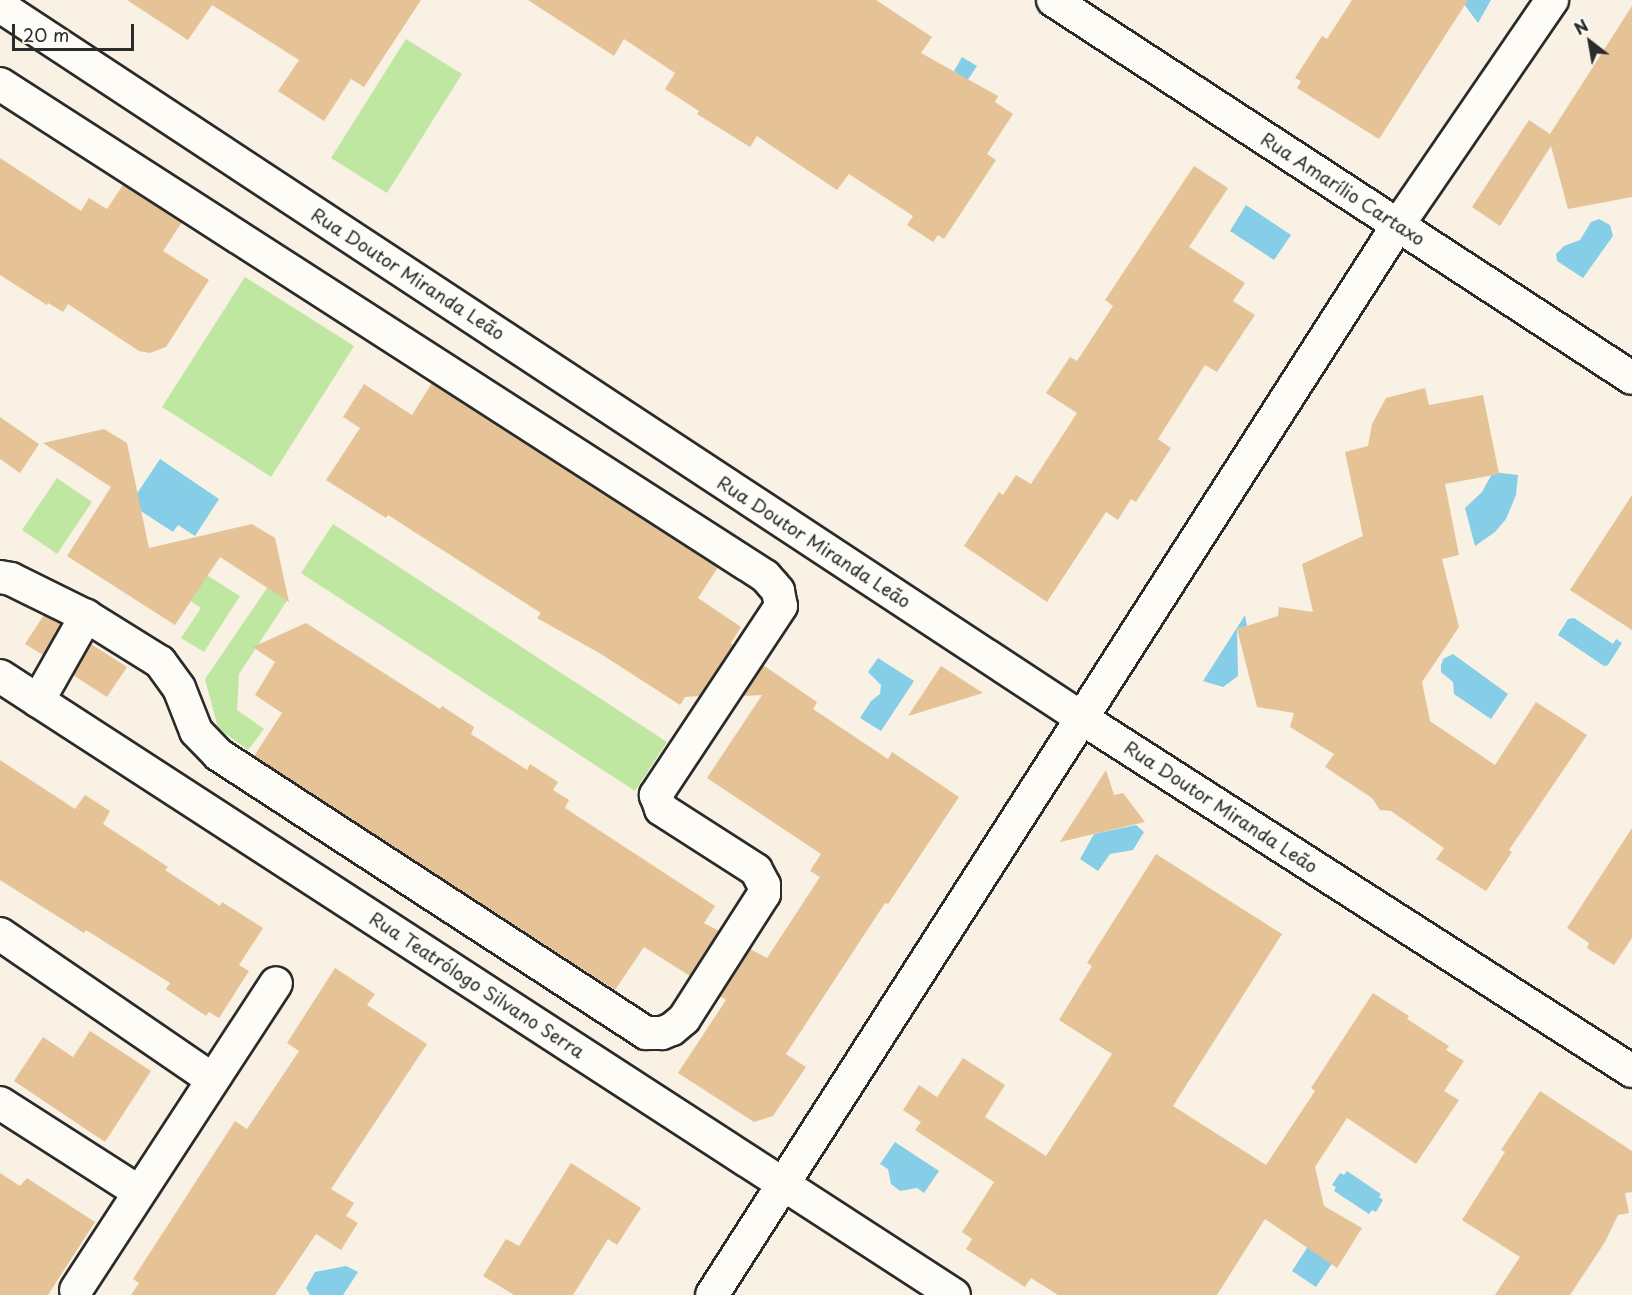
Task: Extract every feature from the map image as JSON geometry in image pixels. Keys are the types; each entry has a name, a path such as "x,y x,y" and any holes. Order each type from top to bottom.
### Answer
{"street":[{"name":"Rua Amarílio Cartaxo","path":"1053,0 1632,378"},
{"path":"712,1295 1398,225 1552,0"},
{"name":"Rua Doutor Miranda Leão","path":"0,6 1083,719 1632,1071"},
{"path":"0,84 765,576 778,591 781,606 656,795 661,809 756,870 764,885 764,894 684,1019 672,1029 662,1033 646,1033 219,755 196,731 179,688 171,674 160,662 86,616 11,579 0,577"},
{"path":"13,692 86,616"},
{"name":"Rua Teatrólogo Silvano Serra","path":"13,692 783,1183 954,1295"},
{"path":"0,934 212,1079"},
{"path":"76,1290 276,983"},
{"path":"0,1103 139,1192"}],"green space":[{"path":"406,39 462,74 387,193 331,158"},
{"path":"245,277 354,346 271,477 162,407"},
{"path":"57,478 92,502 57,554 22,530"},
{"path":"333,524 667,742 635,791 301,573"},
{"path":"200,571 240,596 204,652 181,638 201,608 183,596"},
{"path":"267,588 288,599 239,674 237,710 264,729 248,750 218,728 205,679"}],"water":[{"path":"1461,0 1491,0 1478,23"},
{"path":"962,57 977,66 938,125 959,75 954,71"},
{"path":"1246,205 1291,235 1274,260 1230,231"},
{"path":"1599,219 1610,225 1613,236 1583,278 1557,261 1556,254 1564,246 1580,240 1591,222"},
{"path":"160,459 219,499 195,536 178,525 173,532 130,504"},
{"path":"1493,472 1518,475 1516,495 1506,519 1495,532 1475,546 1465,508 1482,492"},
{"path":"1245,615 1247,626 1237,629 1238,676 1223,687 1203,681"},
{"path":"1574,618 1613,644 1616,639 1622,643 1608,665 1604,666 1558,635 1568,619"},
{"path":"1453,654 1508,694 1491,719 1454,694 1453,682 1441,672 1443,659"},
{"path":"878,658 914,681 881,731 860,718 871,701 880,694 881,685 868,672"},
{"path":"1136,825 1144,832 1133,850 1110,854 1098,871 1080,859 1094,834"},
{"path":"895,1142 939,1171 924,1193 917,1188 900,1191 891,1184 888,1169 880,1164"},
{"path":"1347,1171 1381,1194 1379,1197 1383,1200 1376,1212 1372,1210 1369,1214 1334,1191 1336,1187 1332,1185 1340,1173 1344,1175"},
{"path":"1324,1222 1349,1238 1316,1287 1292,1271"},
{"path":"346,1266 358,1272 343,1295 310,1295 306,1288 315,1272"}],"building":[{"path":"127,0 421,0 364,87 351,79 324,121 278,91 299,60 212,5 188,40"},
{"path":"528,0 876,0 932,37 921,53 998,96 995,102 1013,114 987,154 996,160 944,239 938,235 933,242 907,225 913,216 849,174 837,190 757,136 750,147 697,114 699,111 665,89 675,73 624,39 614,56"},
{"path":"1352,0 1468,0 1379,139 1297,88 1301,81 1295,78 1322,36 1327,39"},
{"path":"1632,6 1632,197 1568,209 1551,146 1500,226 1472,207 1529,120 1550,134"},
{"path":"0,158 81,211 89,198 107,209 123,185 182,222 163,251 209,280 166,347 150,353 139,351 68,304 63,312 48,303 47,305 0,275"},
{"path":"1194,166 1228,188 1189,247 1245,283 1233,301 1255,315 1217,372 1205,365 1158,439 1171,448 1136,502 1131,499 1118,520 1106,512 1047,602 964,546 999,492 1003,495 1016,475 1031,484 1077,413 1046,393 1070,357 1077,361 1113,306 1105,300"},
{"path":"432,383 718,567 698,598 741,627 731,643 733,645 700,696 685,697 680,705 601,654 537,618 541,613 388,515 386,518 326,480 360,428 343,417 364,384 412,415"},
{"path":"1425,388 1429,405 1483,395 1499,474 1445,484 1459,555 1442,559 1459,627 1422,682 1430,721 1495,765 1536,702 1587,735 1509,850 1512,852 1486,891 1436,859 1444,848 1391,811 1380,810 1372,798 1325,767 1334,754 1290,727 1294,713 1257,707 1237,629 1278,616 1279,607 1313,612 1302,564 1363,536 1345,452 1368,446 1372,424 1386,398"},
{"path":"0,417 39,444 20,473 0,459"},
{"path":"104,429 127,443 149,548 252,524 275,538 289,602 220,557 175,625 67,556 111,487 43,443"},
{"path":"1632,495 1632,630 1570,590"},
{"path":"44,615 61,624 43,655 25,644"},
{"path":"306,623 440,709 442,706 474,727 471,734 527,770 530,764 558,782 553,790 569,800 565,808 715,906 704,923 719,931 690,976 644,947 615,990 254,756 282,713 255,695 275,662 253,647"},
{"path":"91,644 127,667 107,697 73,675"},
{"path":"763,665 817,702 813,709 888,759 892,752 959,797 888,904 885,903 786,1054 806,1067 773,1116 754,1122 678,1073 726,1000 720,996 750,949 767,958 820,877 810,871 821,854 707,778 762,695 743,696"},
{"path":"941,666 983,693 908,716"},
{"path":"0,760 75,809 85,795 110,811 103,824 168,867 165,870 220,906 222,902 263,928 239,965 249,971 219,1018 209,1012 206,1016 166,989 170,983 86,930 84,933 0,880"},
{"path":"1106,770 1114,795 1123,793 1145,822 1060,842"},
{"path":"1632,828 1632,938 1614,965 1587,948 1589,943 1567,928"},
{"path":"1156,854 1282,934 1173,1106 1266,1165 1315,1091 1311,1088 1373,993 1409,1016 1407,1019 1449,1046 1446,1050 1464,1061 1444,1091 1459,1100 1416,1164 1347,1118 1315,1167 1324,1206 1362,1228 1337,1268 1265,1219 1217,1295 1058,1295 1031,1278 1025,1287 966,1249 972,1239 962,1232 994,1182 915,1130 921,1122 903,1110 919,1085 937,1097 963,1058 1005,1085 985,1117 1046,1156 1112,1054 1059,1020 1092,966 1087,963"},
{"path":"335,968 375,994 367,1005 427,1044 331,1189 354,1203 346,1216 358,1223 341,1250 316,1234 275,1295 131,1295 139,1283 133,1279 235,1121 247,1129 299,1051 287,1043"},
{"path":"90,1031 151,1071 105,1142 14,1081 43,1037 73,1057"},
{"path":"1540,1091 1632,1151 1632,1192 1625,1193 1629,1213 1618,1215 1605,1242 1570,1295 1495,1295 1520,1257 1462,1220 1505,1152 1501,1150"},
{"path":"571,1163 641,1208 617,1245 608,1239 573,1295 514,1295 483,1276 506,1239 519,1246"},
{"path":"0,1173 20,1186 27,1178 95,1222 48,1295 0,1295"}]}
